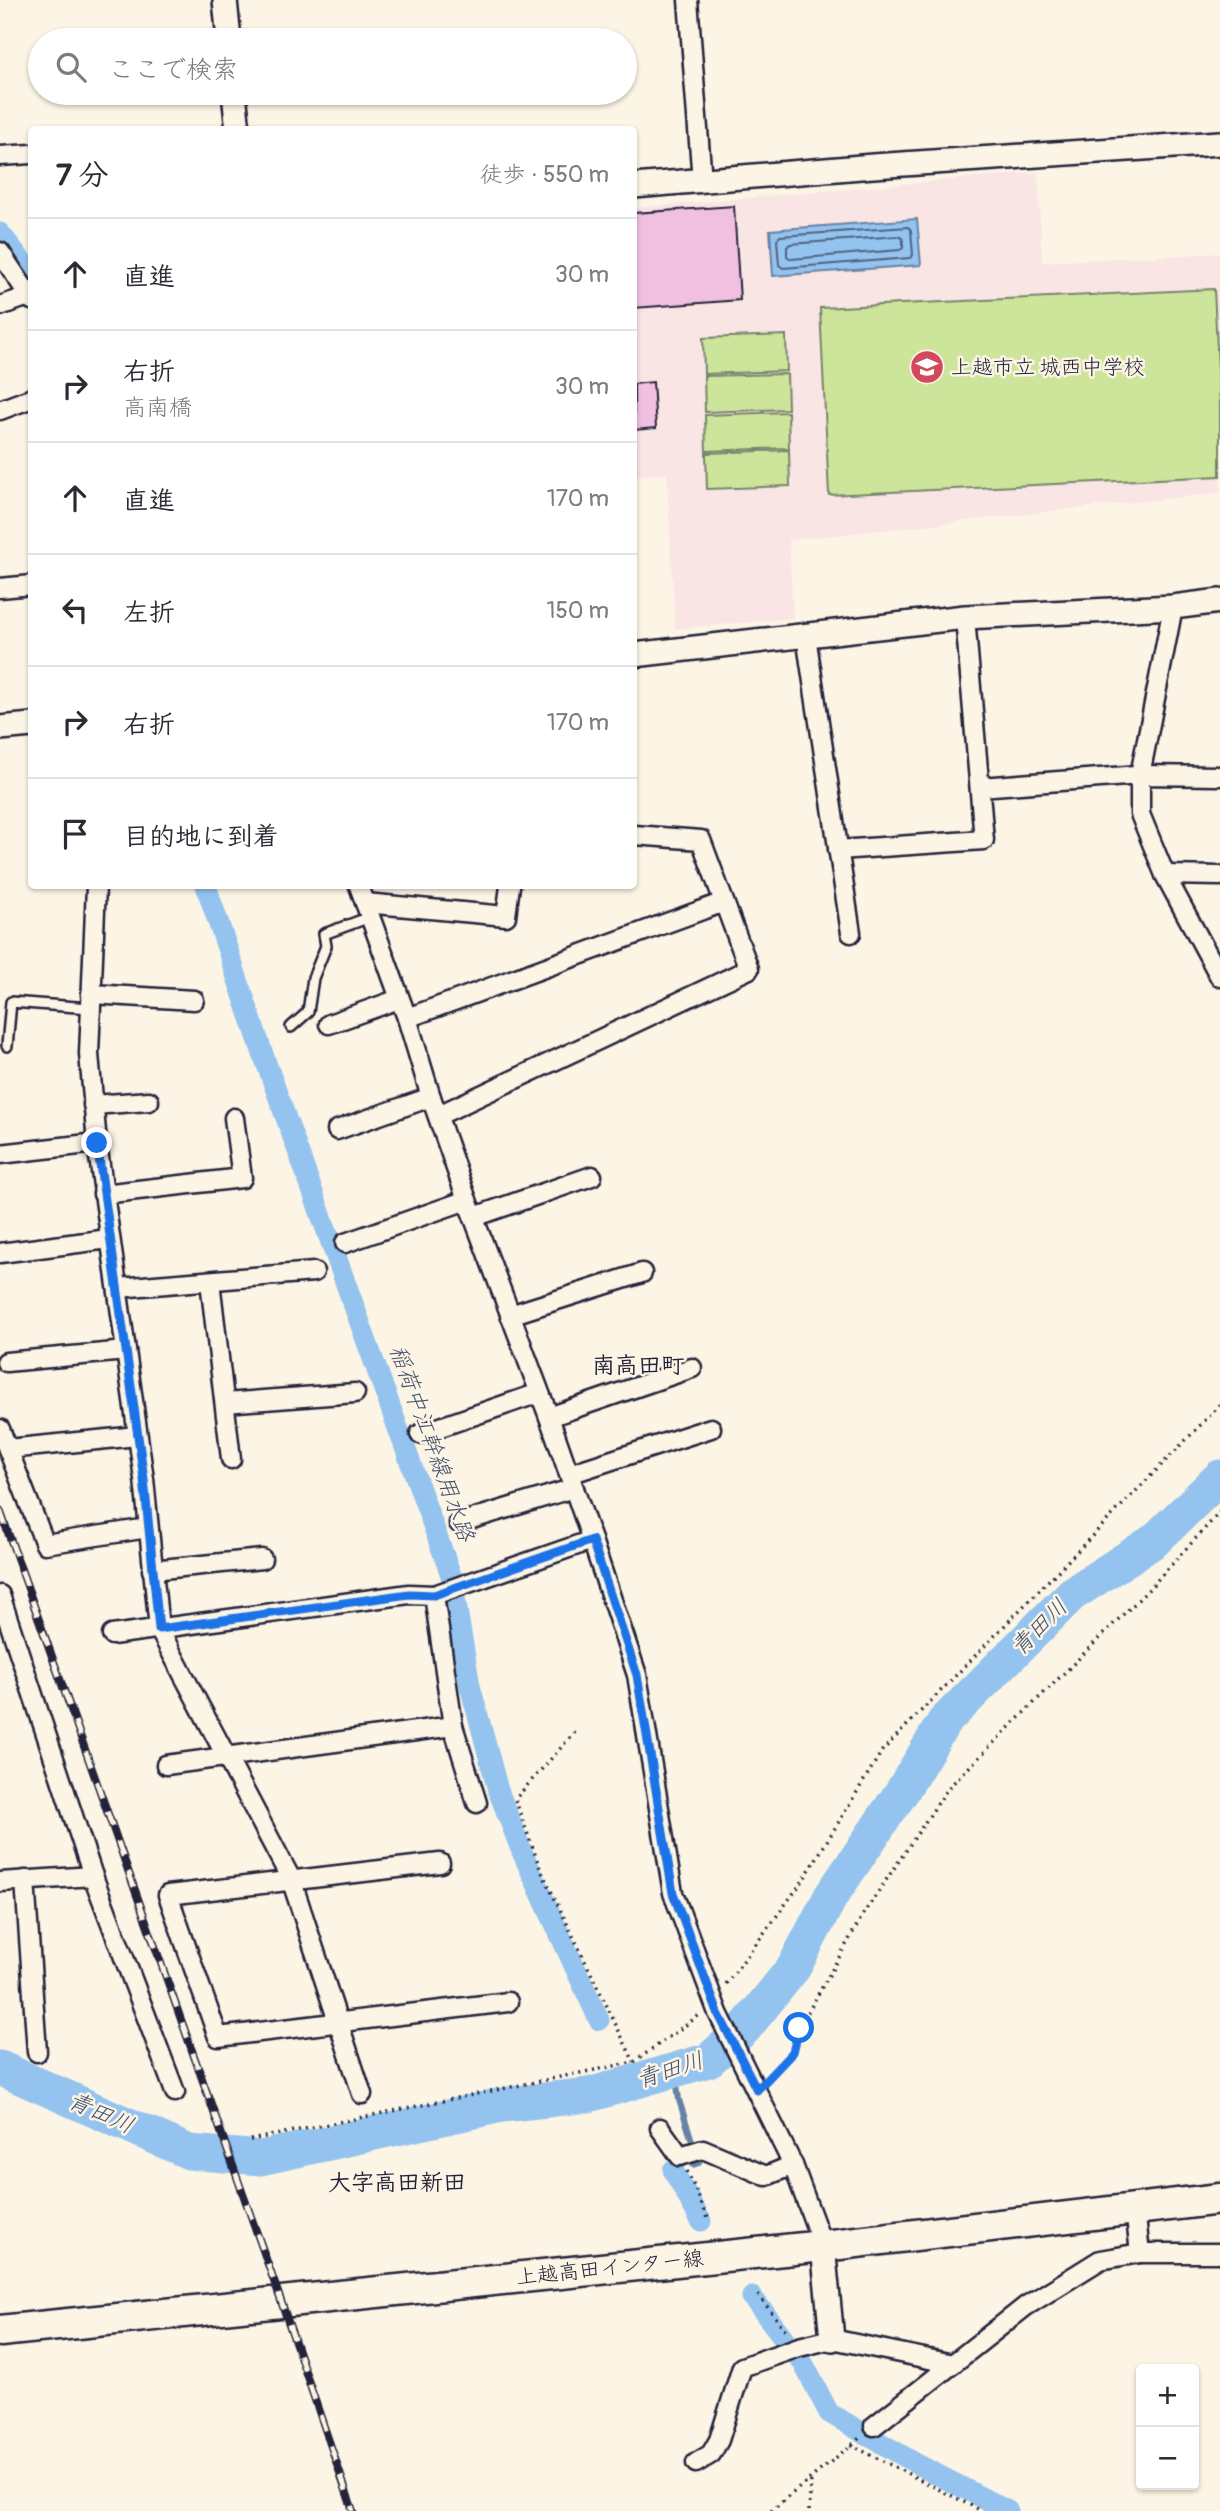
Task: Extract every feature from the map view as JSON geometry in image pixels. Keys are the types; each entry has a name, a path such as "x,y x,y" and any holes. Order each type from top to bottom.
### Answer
{"main road":[{"name":"上越高田インター線","path":"0,2331 823,2246 1220,2199"}],"street":[{"path":"225,0 228,28"},
{"path":"688,0 702,181"},
{"path":"235,105 237,126"},
{"path":"637,186 873,166 1220,143"},
{"path":"0,156 28,154"},
{"path":"0,252 28,295"},
{"path":"0,306 28,299"},
{"path":"0,410 28,400"},
{"path":"0,588 28,584"},
{"path":"637,655 965,617 1173,607 1220,601"},
{"path":"1173,607 1140,775 1140,814 1165,875 1211,941 1220,977"},
{"path":"838,850 984,840 965,617"},
{"path":"806,636 851,933"},
{"path":"0,728 28,725"},
{"path":"980,787 1140,775 1220,776"},
{"path":"439,1115 749,969 701,840 637,835"},
{"path":"1165,875 1220,876"},
{"path":"96,889 89,1054 93,1105 109,1239 144,1479 159,1629 290,1879 362,2094"},
{"path":"360,889 408,1018 431,1097 572,1481 637,1675 673,1893 715,2007 793,2165 823,2246 832,2339"},
{"path":"368,910 506,916 510,889"},
{"path":"408,1018 724,902"},
{"path":"329,1024 399,999"},
{"path":"91,1001 194,1000"},
{"path":"337,1130 431,1097"},
{"path":"93,1105 149,1101"},
{"path":"103,1194 242,1178 234,1118"},
{"path":"0,1154 97,1143"},
{"path":"345,1243 592,1176"},
{"path":"0,1253 109,1239"},
{"path":"118,1288 314,1272"},
{"path":"510,1315 642,1273"},
{"path":"210,1282 230,1459"},
{"path":"6,1362 126,1350"},
{"path":"548,1417 692,1368"},
{"path":"225,1403 355,1393"},
{"path":"419,1434 539,1393"},
{"path":"459,1523 711,1428"},
{"path":"0,1429 45,1544 148,1528"},
{"path":"8,1449 138,1436"},
{"path":"112,1634 409,1594 434,1595 592,1540"},
{"path":"152,1570 262,1559"},
{"path":"0,1595 93,1876 175,2092"},
{"path":"434,1595 453,1726 477,1803"},
{"path":"166,1765 453,1726"},
{"path":"440,1863 168,1895 218,2037 508,2002"},
{"path":"0,1882 93,1876"},
{"path":"25,1880 37,2052"},
{"path":"660,2128 690,2153 766,2176 793,2165"},
{"path":"1135,2209 1140,2253"},
{"path":"874,2427 1026,2306 1100,2260 1140,2253 1220,2253"},
{"path":"696,2463 710,2454 719,2440 742,2367 832,2339 953,2364"}],"lane":[{"path":"291,1027 308,1013 313,978 326,946 324,934 368,910"},
{"path":"8,1046 11,1002 91,1001"}],"path":[{"path":"250,2140 634,2062 715,2007 802,1882 882,1751 1220,1405"},
{"path":"755,2087 793,2052 799,2028 864,1913 948,1788 1149,1589 1220,1512"},
{"path":"575,1732 515,1800 540,1868 634,2062"},
{"path":"690,2153 709,2220"},
{"path":"758,2295 791,2350"},
{"path":"771,2511 874,2427"},
{"path":"851,2445 982,2511"},
{"path":"809,2511 811,2479"}],"shaded area":[{"name":"上越市立 城西中学校","path":"1038,172 1042,262 1220,253 1220,493 789,540 793,618 675,629 667,473 637,476 637,208"}],"green space":[{"path":"1214,289 1220,407 1220,476 829,495 820,308"},
{"path":"786,335 787,371 704,374 703,338"},
{"path":"787,374 788,409 705,412 704,376"},
{"path":"788,412 789,448 706,451 705,415"},
{"path":"789,450 790,486 707,489 706,453"}],"water":[{"path":"917,219 921,265 773,276 770,230"}],"building":[{"path":"734,206 740,300 637,308 637,213"},
{"path":"653,382 656,428 637,430 637,384"}],"waterway":[{"name":"稲荷中江幹線用水路","path":"0,233 28,269"},
{"name":"稲荷中江幹線用水路","path":"207,889 264,1057 451,1575 470,1686 498,1790 522,1852 599,2020"},
{"name":"青田川","path":"0,2068 189,2152 261,2158 502,2105 589,2095 709,2060 744,2029 794,1967 831,1896 901,1793 944,1722 1072,1594 1154,1541 1220,1477"},
{"path":"675,2070 679,2100 699,2163 693,2165"},
{"name":"稲荷中江幹線用水路","path":"673,2170 679,2169"},
{"name":"稲荷中江幹線用水路","path":"673,2170 701,2221"},
{"name":"稲荷中江幹線用水路","path":"752,2297 803,2363 829,2413 917,2464 1008,2511"}],"railway":[{"path":"0,1510 353,2511"}],"place":[{"name":"上越市立 城西中学校","path":"927,367"}],"district":[{"name":"南高田町","path":"638,1365"},
{"name":"大字高田新田","path":"397,2182"}],"route":[{"path":"97,1143 144,1479 159,1629 409,1594 434,1595 592,1540 637,1675 673,1893 718,2013 757,2090 793,2052 799,2028"}]}
